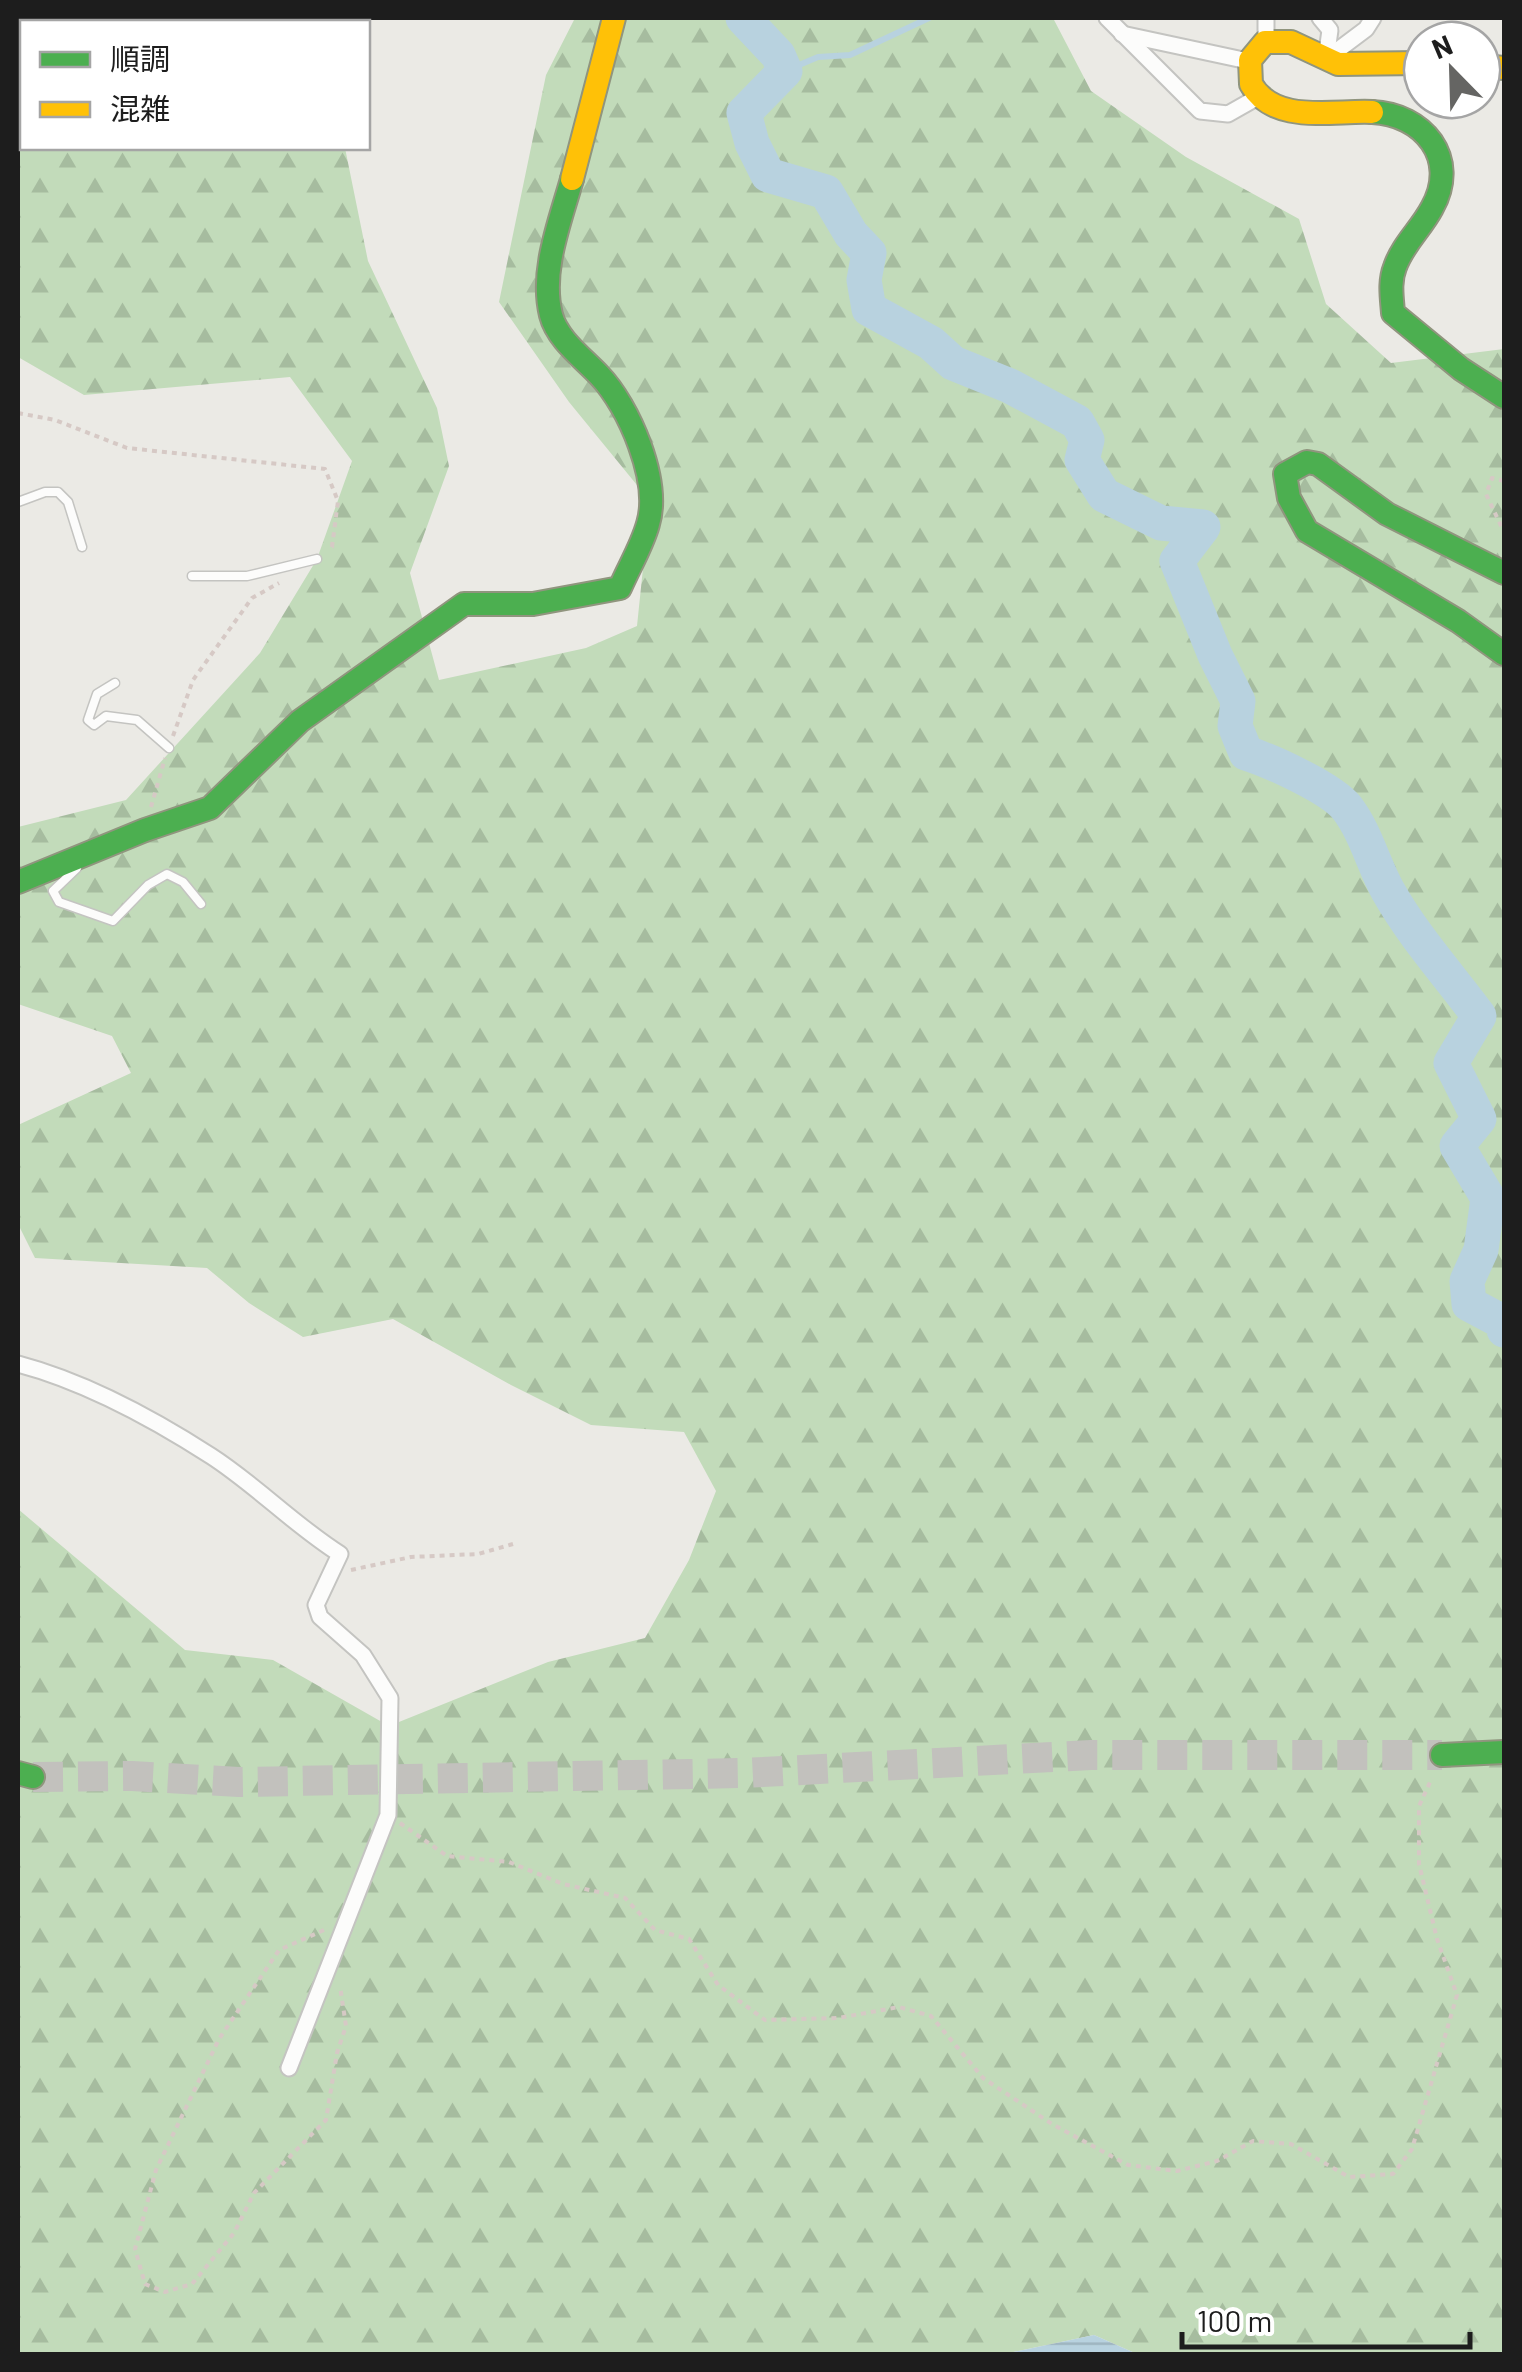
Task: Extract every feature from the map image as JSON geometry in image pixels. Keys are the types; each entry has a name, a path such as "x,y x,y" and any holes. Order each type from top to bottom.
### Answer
{"main road":[{"path":"18,882 210,808 300,721 464,604 533,604 620,588 648,525 651,508 643,453 614,390 560,334 551,316 548,265 614,18"},
{"path":"1402,63 1334,64 1300,45 1274,40 1255,50 1248,61 1247,80 1258,96 1286,112 1404,115 1423,128 1434,146 1442,186 1424,223 1394,265 1390,288 1394,314 1474,381 1504,396"},
{"path":"1504,573 1387,514 1318,464 1307,462 1285,474 1289,498 1307,531 1458,621 1504,654"},
{"path":"1442,1755 1504,1752"}],"street":[{"path":"1107,18 1200,110 1228,114 1258,96"},
{"path":"1266,18 1266,44"},
{"path":"1320,18 1330,30 1326,59"},
{"path":"1326,59 1366,29 1372,18"},
{"path":"1122,34 1248,61"},
{"path":"18,1364 90,1389 213,1457 340,1554 316,1606 320,1617 363,1655 390,1698 388,1815 290,2068"}],"lane":[{"path":"18,502 44,492 58,492 68,502 82,547"},
{"path":"192,576 247,576 317,559"},
{"path":"115,684 97,694 88,720 94,725 106,716 137,720 169,748"},
{"path":"94,850 53,891 59,902 113,921 148,884 167,874 183,882 201,904"}],"path":[{"path":"18,413 55,420 127,448 325,469 338,501 332,547 317,559"},
{"path":"1504,481 1492,478 1486,494 1504,532"},
{"path":"145,830 193,680 252,598 283,580"},
{"path":"331,1574 411,1557 478,1554 513,1544"},
{"path":"388,1815 447,1856 509,1862 562,1884 625,1898 654,1930 689,1939 718,1985 766,2020 838,2018 899,2007 931,2016 983,2078 1052,2124 1128,2166 1178,2171 1216,2160 1253,2141 1291,2144 1348,2177 1393,2174 1412,2149 1457,1995 1438,1939 1420,1864 1419,1806 1442,1755"},
{"path":"329,1964 341,1988 346,2026 337,2053 326,2120 254,2193 234,2233 192,2284 165,2292 145,2284 134,2248 156,2170 219,2039 279,1950 346,1920"}],"green space":[{"path":"18,18 362,18 20,20 20,150 345,150 368,261 437,408 449,466 410,573 439,680 586,648 637,626 650,501 569,402 499,302 546,75 575,18 1053,18 1091,91 1186,157 1299,219 1326,304 1391,363 1504,349 1504,2354 1137,2354 1094,2335 1004,2354 18,2354 18,1509 185,1650 273,1660 389,1726 548,1662 645,1638 689,1560 716,1491 684,1432 591,1425 393,1319 303,1337 249,1303 207,1268 35,1258 18,1224 18,1125 131,1073 112,1036 18,1004 18,827 126,800 260,653 317,559 352,461 290,377 84,395 18,357"}],"water":[{"path":"1094,2335 1137,2354 1004,2354"}],"waterway":[{"path":"743,18 778,55 785,71 744,113 752,143 768,175 826,192 851,234 869,253 864,280 869,309 931,343 953,363 1010,386 1077,422 1087,440 1082,460 1104,495 1161,523 1203,527 1177,561 1238,701 1235,726 1246,753 1315,784 1347,808 1398,908 1479,1016 1451,1063 1479,1119 1457,1146 1488,1198 1481,1250 1467,1281 1469,1304 1501,1321 1504,1330"},
{"path":"785,71 818,57 850,55 929,18"}],"tunnel":[{"path":"33,1777 132,1776 239,1782 743,1773 1091,1755 1442,1755"}],"traffic: fast":[{"path":"1372,112 1407,121 1421,130 1432,142 1442,172 1432,208 1395,267 1391,284 1393,313 1461,369 1504,397"},
{"path":"18,882 210,808 300,721 464,604 533,604 620,588 648,524 650,487 640,445 621,405 565,340 551,315 550,264 572,179"},
{"path":"1504,573 1387,514 1318,464 1307,462 1285,474 1289,498 1307,531 1458,621 1504,654"},
{"path":"1442,1755 1504,1752"},
{"path":"18,1773 33,1777"}],"traffic: slow":[{"path":"572,179 614,18"},
{"path":"1372,112 1306,113 1274,105 1251,84 1250,60 1265,42 1291,42 1338,64 1402,63"}]}
